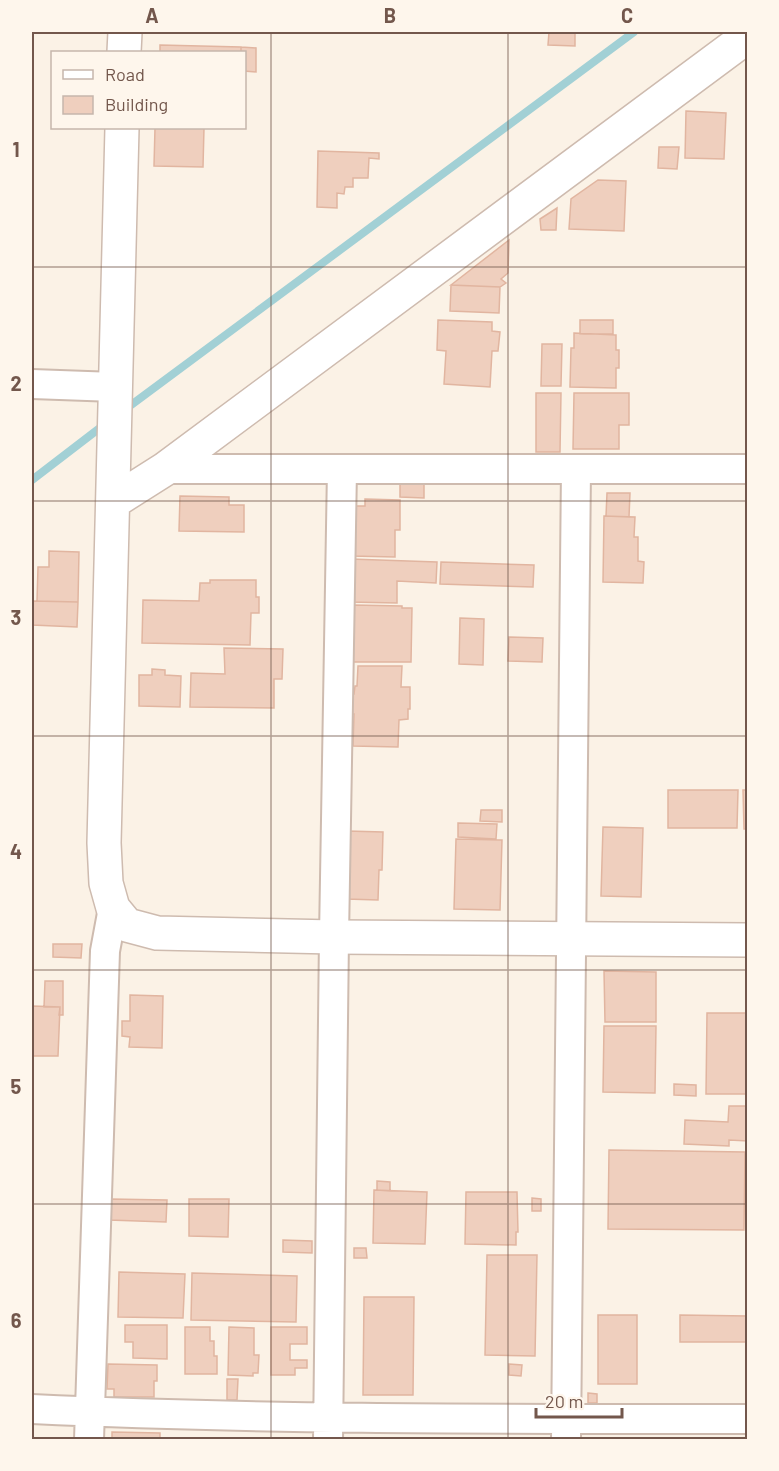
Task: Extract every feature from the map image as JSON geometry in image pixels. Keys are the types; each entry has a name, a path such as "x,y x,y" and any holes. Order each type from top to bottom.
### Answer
{"street":[{"path":"124,51 125,32"},
{"path":"114,487 165,469 747,36"},
{"path":"122,129 104,843 106,883 113,908 127,925 157,933 334,937 747,940"},
{"path":"32,384 115,390"},
{"path":"165,469 747,469"},
{"path":"329,1428 342,469"},
{"path":"567,1429 576,469"},
{"path":"90,1426 105,951 113,908"},
{"path":"32,1409 90,1426 567,1429 747,1419"}],"building":[{"path":"549,32 575,32 575,46 548,45"},
{"path":"160,45 241,47 241,51 160,51"},
{"path":"241,47 256,48 256,72 246,71 246,51 241,51"},
{"path":"686,111 726,113 724,159 685,158"},
{"path":"155,129 204,129 203,167 154,166"},
{"path":"659,147 679,147 677,169 658,168"},
{"path":"318,151 379,153 379,159 369,158 368,178 353,178 353,187 345,187 344,194 337,193 337,208 317,207"},
{"path":"598,180 626,181 624,231 569,229 571,199"},
{"path":"557,208 556,230 541,230 540,219"},
{"path":"509,240 508,273 501,279 506,283 500,287 451,285"},
{"path":"451,285 500,287 499,313 450,311"},
{"path":"438,320 492,322 492,331 500,332 498,351 492,351 490,387 444,384 446,351 437,350"},
{"path":"580,320 613,320 613,334 580,334"},
{"path":"574,333 616,335 619,368 616,368 616,388 570,387 571,348 574,348"},
{"path":"542,344 562,344 561,386 541,386"},
{"path":"536,393 561,393 560,452 536,452"},
{"path":"574,393 629,393 629,425 619,425 619,449 573,449"},
{"path":"400,482 424,483 424,498 400,497"},
{"path":"607,493 630,493 629,517 606,516"},
{"path":"180,496 229,497 229,505 244,505 244,532 179,531"},
{"path":"365,499 400,500 400,530 395,530 395,557 351,556 352,506 365,506"},
{"path":"604,516 635,517 634,537 638,537 638,561 644,562 643,583 603,582"},
{"path":"49,551 79,552 78,602 37,601 38,567 49,567"},
{"path":"350,559 437,562 436,583 397,581 397,603 349,602"},
{"path":"441,562 534,565 533,587 440,584"},
{"path":"210,580 256,580 259,613 251,613 250,645 142,643 143,600 199,601 200,583 210,583"},
{"path":"32,601 78,602 77,627 32,625"},
{"path":"353,605 412,608 411,662 349,662"},
{"path":"460,618 484,619 483,665 459,664"},
{"path":"509,637 543,638 542,662 508,661"},
{"path":"224,648 283,649 282,679 274,679 274,708 190,707 191,673 225,674"},
{"path":"358,666 402,666 401,687 410,687 410,709 408,709 408,719 399,720 398,747 353,746 354,714 351,714 351,694 354,694 355,686 357,686"},
{"path":"152,669 165,670 165,675 181,676 180,707 139,706 139,675 152,675"},
{"path":"668,790 738,790 737,828 668,828"},
{"path":"743,790 748,790 748,829 744,829"},
{"path":"481,810 502,810 502,822 480,821"},
{"path":"458,823 497,824 496,839 458,837"},
{"path":"603,827 643,828 641,897 601,896"},
{"path":"347,831 383,832 378,900 346,899"},
{"path":"456,839 502,840 500,910 454,909"},
{"path":"53,944 82,944 81,958 53,957"},
{"path":"604,971 656,972 656,1022 605,1022"},
{"path":"45,981 63,981 63,1015 59,1015 60,1007 44,1007"},
{"path":"130,995 163,996 162,1048 129,1047 130,1037 122,1036 122,1021 130,1021"},
{"path":"32,1006 60,1007 58,1056 32,1056"},
{"path":"707,1013 748,1013 748,1094 706,1094"},
{"path":"604,1026 656,1026 655,1093 603,1092"},
{"path":"674,1084 696,1085 696,1096 674,1095"},
{"path":"729,1106 748,1106 748,1141 729,1140 729,1146 684,1144 685,1120 728,1122"},
{"path":"609,1150 745,1152 744,1230 608,1229"},
{"path":"377,1181 390,1182 390,1191 377,1190"},
{"path":"374,1190 427,1192 425,1244 373,1243"},
{"path":"466,1192 517,1192 516,1245 465,1244"},
{"path":"532,1198 541,1199 541,1211 532,1211"},
{"path":"110,1199 167,1200 166,1222 109,1220"},
{"path":"189,1199 229,1199 228,1237 189,1236"},
{"path":"283,1240 312,1241 312,1253 283,1252"},
{"path":"354,1248 366,1248 367,1258 354,1258"},
{"path":"487,1255 537,1255 535,1356 485,1355"},
{"path":"119,1272 185,1274 183,1318 118,1317"},
{"path":"192,1273 297,1276 296,1322 191,1320"},
{"path":"364,1297 414,1297 413,1395 363,1395"},
{"path":"598,1315 637,1315 637,1384 598,1384"},
{"path":"680,1315 748,1316 748,1342 680,1342"},
{"path":"125,1325 167,1325 167,1359 133,1358 133,1342 125,1342"},
{"path":"185,1327 210,1327 210,1341 214,1341 214,1356 217,1356 217,1374 185,1374"},
{"path":"229,1327 254,1328 254,1355 259,1355 258,1373 253,1373 253,1376 228,1375"},
{"path":"271,1327 307,1327 307,1344 290,1344 290,1360 307,1360 307,1368 295,1368 295,1375 271,1375"},
{"path":"108,1364 157,1365 154,1397 114,1397 114,1389 107,1389"},
{"path":"509,1364 522,1365 521,1376 509,1375"},
{"path":"227,1379 238,1379 237,1400 227,1400"},
{"path":"588,1393 597,1394 597,1403 588,1403"},
{"path":"112,1432 160,1433 160,1440 112,1440"}],"waterway":[{"path":"123,411 634,32"},
{"path":"32,480 105,424"}]}
